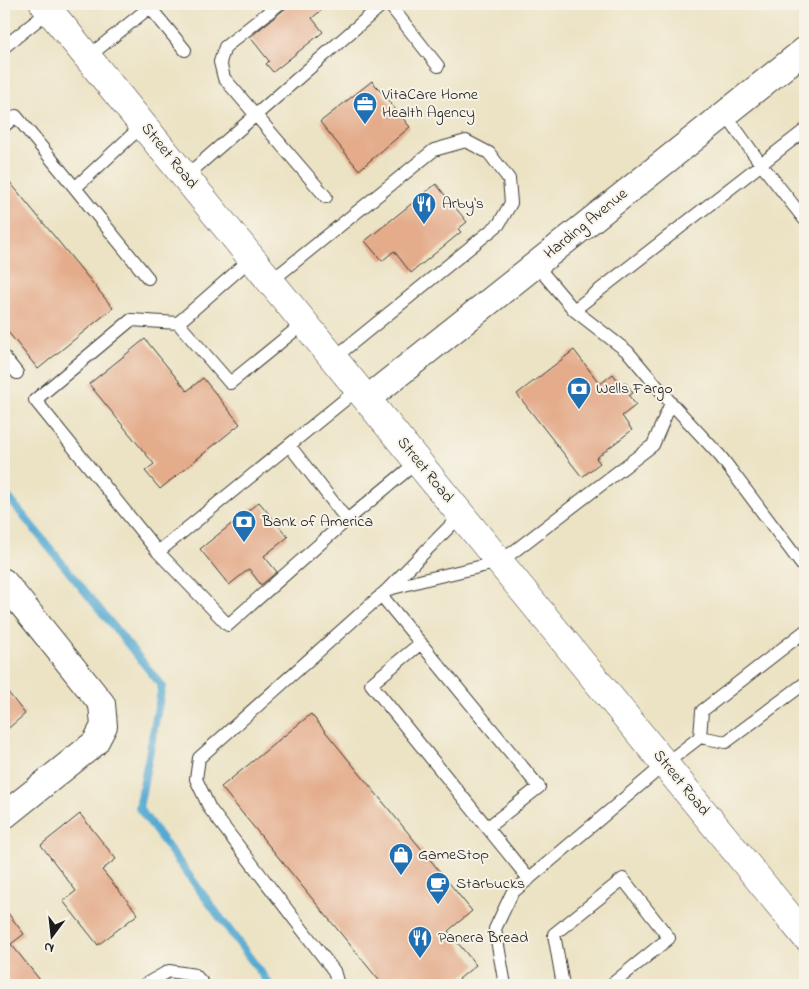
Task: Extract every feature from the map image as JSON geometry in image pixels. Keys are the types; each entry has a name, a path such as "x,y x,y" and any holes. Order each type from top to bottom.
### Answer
{"main road":[{"name":"Street Road","path":"47,7 89,56 417,462 805,936"}],"street":[{"name":"Harding Avenue","path":"362,394 536,264 805,50"},
{"path":"4,582 102,704 104,726 94,743 4,816"}],"lane":[{"path":"280,4 226,47 220,62 224,78 326,197"},
{"path":"186,176 384,4"},
{"path":"389,4 438,66"},
{"path":"89,56 149,6 185,50"},
{"path":"4,47 47,7"},
{"path":"725,114 805,220"},
{"path":"4,126 16,116 148,278"},
{"path":"75,188 144,124"},
{"path":"574,310 805,130"},
{"path":"271,281 434,150 466,141 489,153 510,179 511,203 499,224 334,358"},
{"path":"252,258 178,323 131,320 35,400 158,552 228,625 347,520 417,462"},
{"path":"536,264 574,310 628,352 671,403 721,457 805,569"},
{"path":"178,323 230,383 304,322"},
{"path":"4,357 17,373"},
{"path":"158,552 289,445 362,394"},
{"path":"384,592 426,578 500,562 653,445 671,403"},
{"path":"289,445 347,520"},
{"path":"338,985 334,971 210,809 196,779 200,758 384,592 461,515"},
{"path":"384,592 421,643 539,787 488,827"},
{"path":"505,985 495,928 512,893 665,764 700,737 702,711 805,631"},
{"path":"421,643 371,684 529,879"},
{"path":"700,737 726,742 805,683"},
{"path":"563,985 554,934 623,879 669,938 611,985"},
{"path":"144,985 169,971 195,975 204,985"}],"building":[{"path":"291,4 329,4 312,18 323,32 273,72 266,64 269,61 250,37"},
{"name":"VitaCare Home Health Agency","path":"372,81 410,127 359,170 320,122"},
{"path":"4,175 113,308 38,369 4,327"},
{"name":"Arby's","path":"436,184 467,222 458,229 461,232 411,273 394,251 382,261 365,241"},
{"path":"145,339 187,391 203,378 240,424 160,489 145,471 154,464 89,384"},
{"name":"Wells Fargo","path":"574,350 600,384 613,374 621,385 625,382 633,393 629,396 636,405 622,416 632,430 596,458 600,463 582,477 517,394"},
{"name":"Bank of America","path":"259,502 288,537 264,556 277,572 261,585 249,569 229,585 200,549"},
{"path":"4,687 25,714 4,732"},
{"path":"311,714 472,911 448,931 476,965 459,979 464,985 380,985 382,984 221,787"},
{"path":"80,814 116,859 102,870 138,914 98,945 63,901 76,891 41,845"},
{"path":"4,908 24,934 11,944 44,985 4,985"}],"waterway":[{"path":"4,492 162,686 139,808 270,985"}],"place":[{"name":"VitaCare Home Health Agency","path":"365,125"},
{"name":"Arby's","path":"424,225"},
{"name":"Wells Fargo","path":"579,410"},
{"name":"Bank of America","path":"244,543"},
{"name":"GameStop","path":"401,876"},
{"name":"Starbucks","path":"438,905"},
{"name":"Panera Bread","path":"420,959"}]}
